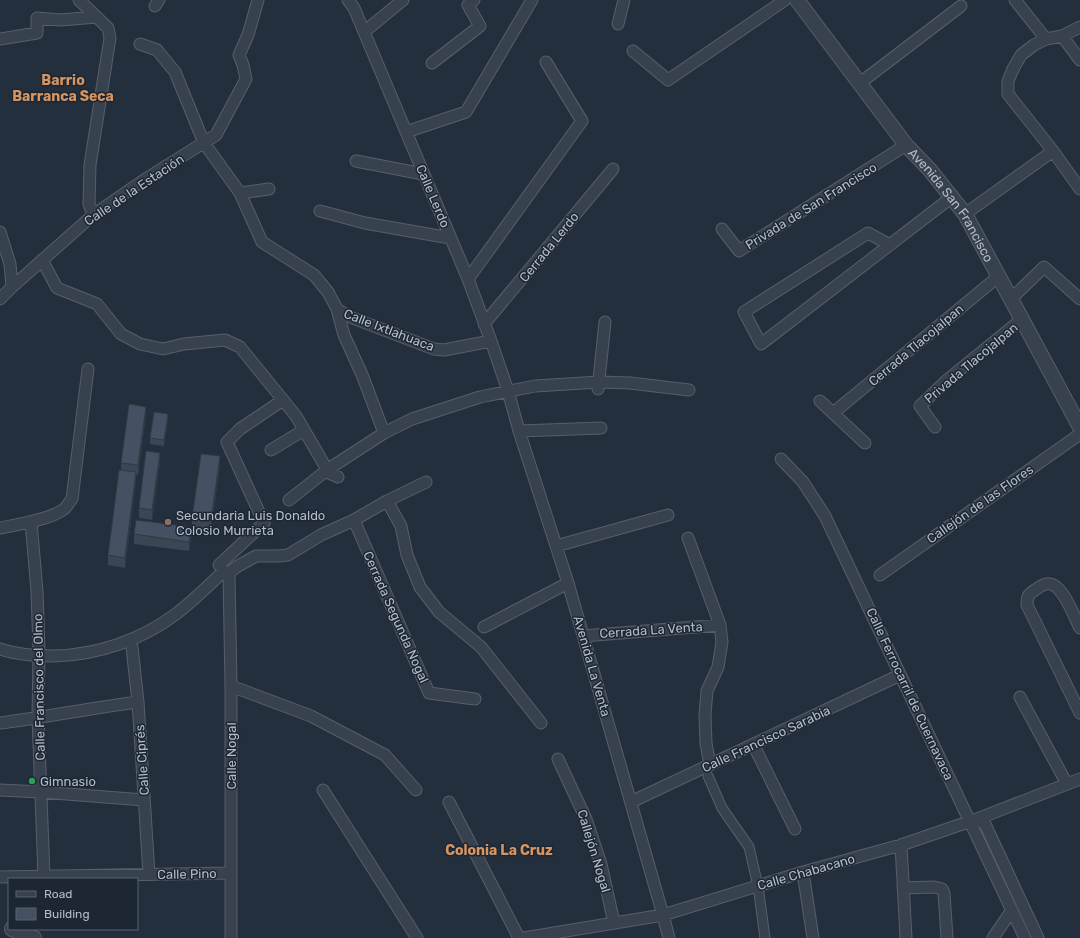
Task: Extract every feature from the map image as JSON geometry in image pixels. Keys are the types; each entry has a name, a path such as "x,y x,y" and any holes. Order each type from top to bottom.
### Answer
{"street":[{"path":"79,0 108,28 110,38 90,165 89,204 93,215"},
{"name":"Calle de la Estación","path":"0,299 12,286 93,215 144,180 216,135 246,79 239,55 248,35 258,0"},
{"name":"Calle Lerdo","path":"348,0 354,8 468,279 484,324 492,341 509,393"},
{"path":"364,32 402,0"},
{"path":"432,63 480,26 468,5 474,0"},
{"path":"406,132 466,112 532,0"},
{"path":"618,24 624,0"},
{"path":"633,51 668,80 785,0"},
{"name":"Avenida San Francisco","path":"797,0 906,145 930,170 965,214 1080,427"},
{"path":"1015,0 1046,39"},
{"path":"860,83 961,6"},
{"path":"0,39 36,33 37,18 60,20 97,17"},
{"path":"1080,27 1062,36 1046,39 1034,45 1021,55 1008,81 1008,94 1053,151 1080,189"},
{"path":"1062,36 1080,60"},
{"name":"Calle Ixtlahuaca","path":"140,44 157,50 175,72 204,143 240,193 262,242 314,275 328,292 337,309 350,317 434,349 444,350 492,341"},
{"path":"468,279 582,121 546,62"},
{"name":"Privada de San Francisco","path":"722,229 739,251 906,145"},
{"path":"965,214 1053,151"},
{"path":"356,161 423,174"},
{"name":"Cerrada Lerdo","path":"484,324 613,168"},
{"path":"240,193 269,189"},
{"path":"890,245 868,234 744,312 761,344 952,198"},
{"path":"320,212 365,223 450,238"},
{"path":"0,232 10,264 12,286"},
{"path":"42,260 57,288 98,304 121,334 140,344 163,349 184,344 225,340 240,347 296,416 329,473 338,477"},
{"path":"1011,299 1044,267 1080,299"},
{"name":"Cerrada Tlacojalpan","path":"833,413 999,276"},
{"path":"337,309 344,335 363,377 384,433"},
{"name":"Privada Tlacojalpan","path":"935,427 920,406 946,382 1022,319"},
{"path":"598,386 605,322"},
{"path":"0,528 32,522 64,510 72,499 88,369"},
{"path":"289,500 327,470 384,433 412,419 480,397 509,393 535,386 598,386 630,383 689,390"},
{"name":"Avenida La Venta","path":"509,393 519,431 568,583 664,915 668,938"},
{"path":"0,649 20,654 38,656 71,655 103,650 141,636 176,614 224,570 264,523 227,442 240,429 283,400"},
{"path":"820,401 865,443"},
{"path":"519,431 600,428"},
{"path":"270,450 304,430"},
{"name":"Callejón de las Flores","path":"880,575 1080,434"},
{"name":"Calle Ferrocarril de Cuernavaca","path":"781,459 802,482 825,516 900,675 973,820 1025,938"},
{"path":"224,570 231,570 256,556 288,555 321,535 354,520 387,501 426,482"},
{"path":"387,501 402,526 406,555 420,587 439,612 481,647 541,723"},
{"path":"556,546 668,515"},
{"name":"Cerrada Segunda Nogal","path":"354,520 428,693 475,699"},
{"name":"Calle Francisco del Olmo","path":"32,522 37,591 38,718 44,876"},
{"path":"688,538 720,625 722,642 718,667 707,691 705,714 709,770 722,808 749,847 758,886 765,938"},
{"name":"Calle Nogal","path":"224,570 231,686 231,938"},
{"path":"484,627 568,583"},
{"path":"1080,628 1061,590 1054,584 1046,584 1030,593 1027,598 1027,605 1080,713"},
{"name":"Cerrada La Venta","path":"583,636 720,625"},
{"name":"Calle Ciprés","path":"132,647 138,702 149,874"},
{"name":"Calle Francisco Sarabia","path":"631,802 709,770 753,744 900,675"},
{"path":"231,686 311,716 385,755 416,790"},
{"path":"1020,697 1067,784"},
{"path":"0,723 138,702"},
{"path":"753,744 795,829"},
{"name":"Callejón Nogal","path":"558,759 586,819 601,864 614,923"},
{"name":"Calle Chabacano","path":"524,938 664,915 803,872 901,845 973,820 1080,779"},
{"path":"0,790 144,800"},
{"path":"323,790 417,938"},
{"path":"449,802 519,938"},
{"path":"973,820 985,824 1038,938"},
{"path":"901,845 906,938"},
{"path":"803,872 813,938"},
{"name":"Calle Pino","path":"0,877 231,873"},
{"path":"903,888 934,886 942,889 944,893 947,938"},
{"path":"993,938 1012,910"},
{"path":"14,930 34,938"}],"building":[{"path":"129,404 146,407 138,465 121,463"},
{"path":"154,412 168,414 164,440 150,438"},
{"path":"146,451 160,453 152,510 139,508"},
{"path":"201,454 220,456 211,520 192,518"},
{"path":"119,470 136,472 125,558 108,555"},
{"path":"136,520 191,527 189,542 134,534"}],"place":[{"name":"Secundaria Luis Donaldo Colosio Murrieta","path":"168,522"},
{"name":"Gimnasio","path":"32,781"}],"district":[{"name":"Barrio Barranca Seca","path":"63,88"},
{"name":"Colonia La Cruz","path":"499,850"}]}
